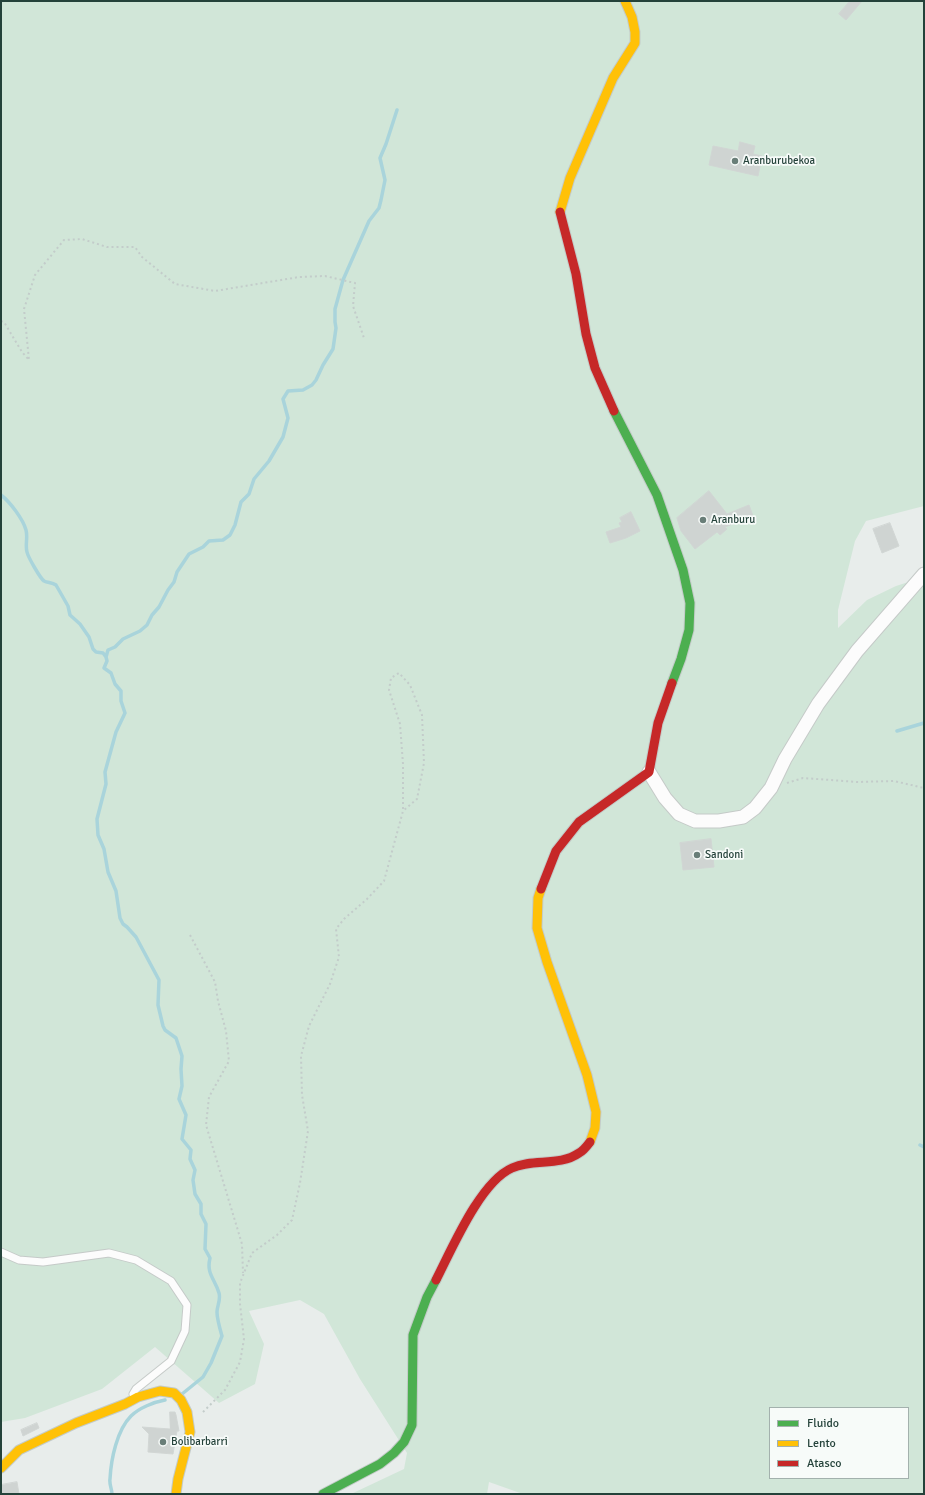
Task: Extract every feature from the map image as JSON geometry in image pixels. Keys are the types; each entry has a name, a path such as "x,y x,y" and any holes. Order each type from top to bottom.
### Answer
{"street":[{"path":"625,1 632,17 635,32 635,43 613,78 602,102 570,178 560,210 576,274 586,334 595,368 604,390 656,495 683,570 690,602 688,630 681,659 658,723 649,772 665,798 679,814 695,821 719,821 743,817 755,808 771,788 785,759 818,704 857,652 924,574"},
{"path":"323,1494 380,1464 394,1453 404,1442 412,1425 413,1335 427,1297 473,1210 489,1187 499,1176 511,1168 526,1163 554,1162 570,1158 580,1153 590,1142 595,1128 596,1112 587,1075 547,962 537,928 538,898 556,851 579,822 649,772"},
{"path":"1,1468 19,1450 76,1423 125,1404 138,1396 160,1391 174,1393 181,1400 187,1412 190,1432 178,1479 176,1494"}],"lane":[{"path":"1,1252 19,1260 43,1262 109,1253 136,1260 171,1281 187,1305 185,1331 171,1361 136,1389 125,1404"}],"path":[{"path":"1,321 4,322 22,352 29,360 24,309 35,275 64,240 82,239 107,247 135,247 142,257 175,284 214,291 299,277 325,276 355,283 353,306 364,338"},
{"path":"200,1415 225,1390 240,1362 244,1339 240,1304 240,1283 252,1253 277,1235 292,1220 300,1183 308,1131 302,1095 301,1056 309,1026 330,984 339,957 336,929 384,881 403,811 400,724 389,690 391,678 399,673 410,685 422,715 424,763 417,799 403,811"},
{"path":"771,788 804,778 857,782 894,781 924,788"},
{"path":"190,935 215,982 218,1001 226,1031 228,1060 210,1097 206,1125 242,1244 243,1274"}],"green space":[{"path":"1,1 924,1 924,506 866,521 855,541 838,610 838,628 867,600 896,586 924,577 924,1494 523,1494 489,1482 487,1494 351,1494 404,1469 407,1453 360,1379 324,1314 300,1300 249,1311 264,1344 255,1384 219,1403 155,1347 102,1389 25,1418 1,1422"}],"building":[{"path":"850,1 862,1 846,20 839,14"},
{"name":"Aranburubekoa","path":"740,142 755,146 753,154 762,156 758,176 709,165 713,146 738,151"},
{"name":"Aranburu","path":"709,491 727,514 749,505 753,516 725,527 727,529 720,535 717,532 695,549 681,531 677,518"},
{"path":"631,512 640,531 626,538 610,543 606,532 621,527 619,523 622,522 620,518"},
{"path":"890,523 899,546 882,553 873,529"},
{"name":"Sandoni","path":"711,839 714,867 683,870 680,843"},
{"name":"Bolibarbarri","path":"170,1412 175,1412 179,1431 177,1431 173,1454 148,1452 149,1434 142,1427 170,1429"},
{"path":"37,1423 39,1428 23,1436 21,1430"},
{"path":"17,1482 19,1494 1,1494 1,1485"}],"waterway":[{"path":"182,1394 203,1377 211,1363 222,1336 217,1315 219,1296 209,1268 210,1258 205,1249 206,1224 201,1214 201,1204 195,1194 193,1180 195,1170 190,1159 191,1150 182,1139 186,1115 179,1099 182,1086 182,1056 176,1038 165,1030 163,1026 158,1005 159,980 136,937 123,924 120,918 116,891 108,872 104,849 98,835 97,819 106,784 105,772 116,732 125,713 121,701 121,691 115,684 111,673 104,668 107,661 106,657 108,650 115,647 123,639 140,631 147,625 174,582 177,572 189,554 203,547 209,541 223,540 230,535 235,525 241,502 249,494 254,479 269,461 283,437 288,418 283,399 288,391 303,390 312,385 333,349 336,328 335,309 343,280 369,221 379,208 385,180 380,158 397,110"},
{"path":"1,495 16,511 22,521 27,533 27,552 37,572 44,581 56,585 68,606 70,615 80,624 89,637 93,649 96,652 103,653 106,657"},
{"path":"897,731 924,723"},
{"path":"920,1145 924,1147"},
{"path":"112,1494 110,1481 112,1463 118,1437 122,1429 131,1416 138,1410 165,1400"}],"traffic: fast":[{"path":"614,411 657,495 683,570 690,603 689,630 681,659 672,683"},
{"path":"323,1494 380,1464 394,1453 404,1442 412,1425 413,1335 427,1297 436,1280"}],"traffic: slow":[{"path":"560,212 570,178 613,78 635,43 635,32 632,17 625,1"},
{"path":"541,889 538,898 537,928 547,962 587,1075 596,1112 595,1128 590,1142"},
{"path":"1,1468 19,1450 76,1423 125,1404 138,1397 160,1391 174,1393 181,1400 187,1412 190,1432 178,1479 176,1494"}],"traffic: jam":[{"path":"560,212 576,274 586,334 595,368 614,411"},
{"path":"541,889 556,851 579,822 649,772 658,723 672,683"},
{"path":"436,1280 478,1201 500,1176 512,1168 520,1165 563,1160 571,1157 582,1151 590,1142"}],"place":[{"name":"Aranburubekoa","path":"735,161"},
{"name":"Aranburu","path":"703,520"},
{"name":"Sandoni","path":"697,855"},
{"name":"Bolibarbarri","path":"163,1442"}]}
